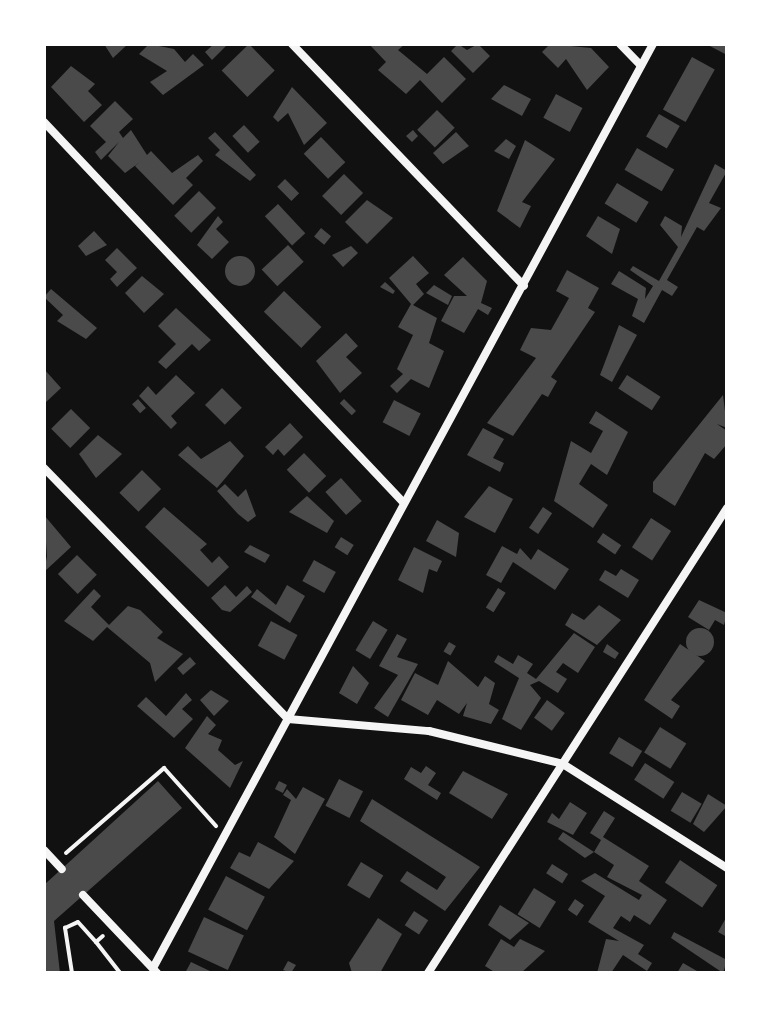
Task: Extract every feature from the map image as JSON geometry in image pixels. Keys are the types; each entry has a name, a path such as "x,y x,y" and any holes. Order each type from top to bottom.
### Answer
{"street":[{"path":"292,44 524,286"},
{"path":"620,44 641,66"},
{"path":"83,895 155,970 403,502 524,286 653,44"},
{"path":"44,122 403,502"},
{"path":"44,468 288,719 429,731 563,764 727,868"},
{"path":"428,973 727,508"},
{"path":"44,850 58,866"}],"path":[{"path":"58,866 164,768 226,837"},
{"path":"72,973 65,928 78,922 120,973"},
{"path":"96,942 114,927"}],"building":[{"path":"104,44 128,44 113,58"},
{"path":"149,44 174,49 185,62 193,54 204,65 163,95 150,82 167,71 139,54"},
{"path":"214,44 228,44 212,60 205,52"},
{"path":"249,44 275,71 247,97 222,70"},
{"path":"369,44 405,44 398,50 427,74 444,57 466,79 442,103 420,80 406,94 378,70 386,62"},
{"path":"458,44 467,50 478,44 490,56 473,73 451,51"},
{"path":"550,44 591,48 609,67 587,90 566,59 558,68 542,52"},
{"path":"706,44 727,44 727,55"},
{"path":"692,57 715,70 686,122 663,109"},
{"path":"71,66 95,84 88,91 102,105 84,122 51,87"},
{"path":"504,85 531,99 522,116 491,99"},
{"path":"292,87 327,123 304,145 288,113 278,122 273,117"},
{"path":"556,94 582,108 570,132 543,118"},
{"path":"115,101 133,119 119,132 123,138 131,130 147,155 151,151 172,173 198,155 203,161 186,178 193,185 173,205 135,166 140,162 125,173 108,156 119,142 101,160 95,152 106,142 90,126"},
{"path":"437,110 455,128 435,147 417,130"},
{"path":"659,114 680,126 667,149 646,137"},
{"path":"244,125 260,142 248,153 232,136"},
{"path":"413,130 418,136 412,142 406,136"},
{"path":"215,132 256,175 250,181 215,155 220,150 208,138"},
{"path":"456,132 469,146 443,164 433,153"},
{"path":"321,137 345,162 328,179 304,154"},
{"path":"506,139 516,146 509,159 494,151"},
{"path":"525,140 555,159 522,202 531,206 520,228 497,211"},
{"path":"637,148 674,170 662,191 624,170"},
{"path":"715,164 727,171 709,203 721,208 704,231 697,227 667,280 678,287 672,296 662,290 644,323 632,316 638,299 611,284 619,271 646,288 645,299 653,286 630,270 633,266 659,281 678,247 660,225 665,216 682,226 681,237"},
{"path":"344,174 363,193 341,215 322,196"},
{"path":"285,179 299,193 291,201 277,187"},
{"path":"617,183 649,202 636,223 605,204"},
{"path":"199,191 216,208 191,233 174,216"},
{"path":"367,200 393,218 367,244 345,222"},
{"path":"278,204 305,233 292,246 265,216"},
{"path":"218,216 223,222 216,229 229,242 212,259 197,245"},
{"path":"598,216 620,229 612,254 586,236"},
{"path":"321,228 331,236 324,245 314,237"},
{"path":"94,231 107,245 86,256 78,246"},
{"path":"288,245 304,262 277,286 262,270"},
{"path":"351,246 358,253 343,267 332,255"},
{"path":"117,248 137,268 117,287 110,279 117,272 105,260"},
{"path":"240,256 246,257 254,265 254,277 246,285 240,286 234,285 226,277 225,271 226,265 234,257"},
{"path":"413,256 429,273 416,284 424,294 413,305 437,318 429,343 444,351 429,388 411,379 397,393 390,386 403,374 397,369 413,335 398,327 411,304 389,278"},
{"path":"463,257 487,281 481,303 492,308 488,315 478,309 464,333 441,321 454,296 467,296 444,275"},
{"path":"567,270 599,288 588,308 595,312 551,377 557,381 548,397 542,394 513,436 487,423 536,358 520,350 531,328 551,330 569,298 556,291"},
{"path":"142,276 164,294 144,313 125,293"},
{"path":"385,282 395,291 393,294 380,287"},
{"path":"434,285 452,296 448,305 426,293"},
{"path":"51,289 97,328 86,339 57,321 63,315 44,297"},
{"path":"284,291 321,327 301,348 264,312"},
{"path":"176,308 211,340 199,351 192,344 166,369 158,362 176,344 158,326"},
{"path":"619,325 637,335 612,382 600,375"},
{"path":"346,333 358,346 346,357 362,373 340,393 316,361"},
{"path":"44,369 61,388 44,404"},
{"path":"176,375 195,393 171,416 177,423 171,429 139,396 148,386 156,395"},
{"path":"627,375 661,397 652,410 618,388"},
{"path":"222,388 242,408 225,425 205,405"},
{"path":"723,395 727,428 717,424 727,431 727,444 714,459 705,453 675,506 653,492 653,482"},
{"path":"138,399 146,408 140,413 132,404"},
{"path":"344,399 356,411 352,415 340,403"},
{"path":"394,400 421,414 409,436 383,422"},
{"path":"71,409 90,428 70,448 51,429"},
{"path":"596,411 628,432 607,475 591,464 579,484 608,505 593,528 554,501 571,441 591,453 603,431 589,423"},
{"path":"290,423 303,437 284,456 278,449 273,455 265,447"},
{"path":"483,428 504,439 493,458 504,463 500,472 467,455"},
{"path":"98,435 122,454 96,478 79,454"},
{"path":"230,441 244,456 217,488 178,455 188,446 201,459"},
{"path":"304,453 326,476 309,493 287,470"},
{"path":"142,470 161,489 138,512 119,493"},
{"path":"341,478 362,501 346,515 325,492"},
{"path":"225,484 238,497 246,489 256,516 248,522 238,514 217,491"},
{"path":"489,486 513,499 495,533 464,517"},
{"path":"307,496 334,521 327,533 289,512"},
{"path":"164,507 207,544 200,550 212,563 219,556 229,567 208,587 145,527"},
{"path":"543,507 552,513 538,534 529,528"},
{"path":"44,515 71,547 44,572 47,556"},
{"path":"651,518 671,531 652,560 632,547"},
{"path":"437,520 459,533 456,557 426,541"},
{"path":"603,533 621,545 615,554 597,542"},
{"path":"341,537 354,545 347,555 335,547"},
{"path":"250,545 270,555 265,563 244,552"},
{"path":"502,546 517,554 520,548 531,560 538,549 569,569 555,590 513,562 501,583 486,575"},
{"path":"414,547 442,561 437,572 429,569 423,593 398,580"},
{"path":"77,555 97,575 78,594 58,574"},
{"path":"314,560 336,572 324,593 302,581"},
{"path":"621,569 639,580 628,598 599,580 605,570 616,576"},
{"path":"225,585 236,597 247,586 252,592 230,612 222,610 211,598"},
{"path":"287,585 305,596 290,623 251,597 257,589 276,605"},
{"path":"498,588 506,593 493,612 486,608"},
{"path":"94,589 101,596 91,607 109,625 128,606 140,610 163,632 157,638 183,654 155,682 150,663 107,627 93,641 64,621"},
{"path":"699,600 727,613 724,625 715,620 709,630 688,617"},
{"path":"599,605 621,620 597,645 565,625 572,613 584,620"},
{"path":"271,621 297,635 284,660 258,646"},
{"path":"373,621 388,630 370,659 355,650"},
{"path":"700,628 710,632 714,642 710,652 700,656 690,652 686,642 690,632"},
{"path":"574,633 595,647 578,673 563,663 556,672 567,679 558,693 539,681 530,685 541,698 521,730 502,719 519,678 494,662 498,655 513,664 518,655 533,664 527,673 536,679"},
{"path":"397,634 407,639 397,657 418,664 388,717 374,708 398,675 379,666"},
{"path":"449,642 456,646 450,656 444,652"},
{"path":"607,644 619,653 615,659 603,652"},
{"path":"680,644 705,661 671,700 680,706 672,719 644,700"},
{"path":"190,657 196,664 183,675 177,668"},
{"path":"448,661 478,687 485,676 495,683 489,704 499,710 491,724 463,716 467,703 459,714 437,700 428,715 401,700 415,673 438,685"},
{"path":"353,666 369,683 357,704 339,693"},
{"path":"211,690 229,701 214,716 200,700"},
{"path":"186,693 192,700 182,709 193,719 174,738 137,706 146,697 166,716"},
{"path":"547,700 565,713 552,731 534,718"},
{"path":"207,716 216,725 208,734 222,740 218,750 235,765 243,761 230,788 185,748"},
{"path":"660,727 686,743 670,769 644,752"},
{"path":"619,737 642,751 632,767 609,753"},
{"path":"645,763 674,782 663,799 634,780"},
{"path":"426,766 436,773 428,785 441,793 437,800 404,779 411,767 421,773"},
{"path":"463,771 508,794 492,819 449,793"},
{"path":"339,779 363,791 349,818 325,806"},
{"path":"158,781 182,808 54,921 60,973 44,973 44,885"},
{"path":"279,781 287,785 283,793 275,789"},
{"path":"303,787 325,799 295,854 274,837 291,800 283,795 287,789 296,799"},
{"path":"682,792 702,804 690,823 671,811"},
{"path":"708,794 727,806 704,832 693,824"},
{"path":"372,799 480,867 445,911 400,881 407,871 437,890 446,877 360,821"},
{"path":"570,802 587,813 573,835 547,822 552,813 559,819"},
{"path":"604,811 615,818 603,837 649,866 639,881 667,900 650,925 634,915 630,922 621,916 613,928 644,945 638,954 652,963 647,971 623,955 611,973 597,973 606,939 619,941 588,922 605,896 581,881 595,873 639,900 642,895 607,877 614,865 594,852 601,840 590,833"},
{"path":"563,832 594,852 585,858 558,839"},
{"path":"258,842 294,861 269,889 230,868 239,852 250,857"},
{"path":"680,860 717,885 702,908 665,882"},
{"path":"361,862 383,875 369,899 347,885"},
{"path":"552,864 568,874 562,883 546,873"},
{"path":"226,876 265,897 247,930 208,910"},
{"path":"534,888 556,902 540,928 518,914"},
{"path":"575,899 584,905 577,916 568,910"},
{"path":"500,905 529,923 510,940 488,925"},
{"path":"414,911 428,920 419,935 405,925"},
{"path":"727,916 727,937 718,932"},
{"path":"204,917 244,936 228,970 188,951"},
{"path":"378,918 402,934 380,973 352,973 349,963"},
{"path":"674,932 727,960 723,973 671,938"},
{"path":"501,939 514,947 520,939 545,951 521,973 496,973 485,966"},
{"path":"288,961 296,965 291,973 283,970"},
{"path":"191,962 214,973 185,973"},
{"path":"683,963 697,971 709,973 677,973"}]}
